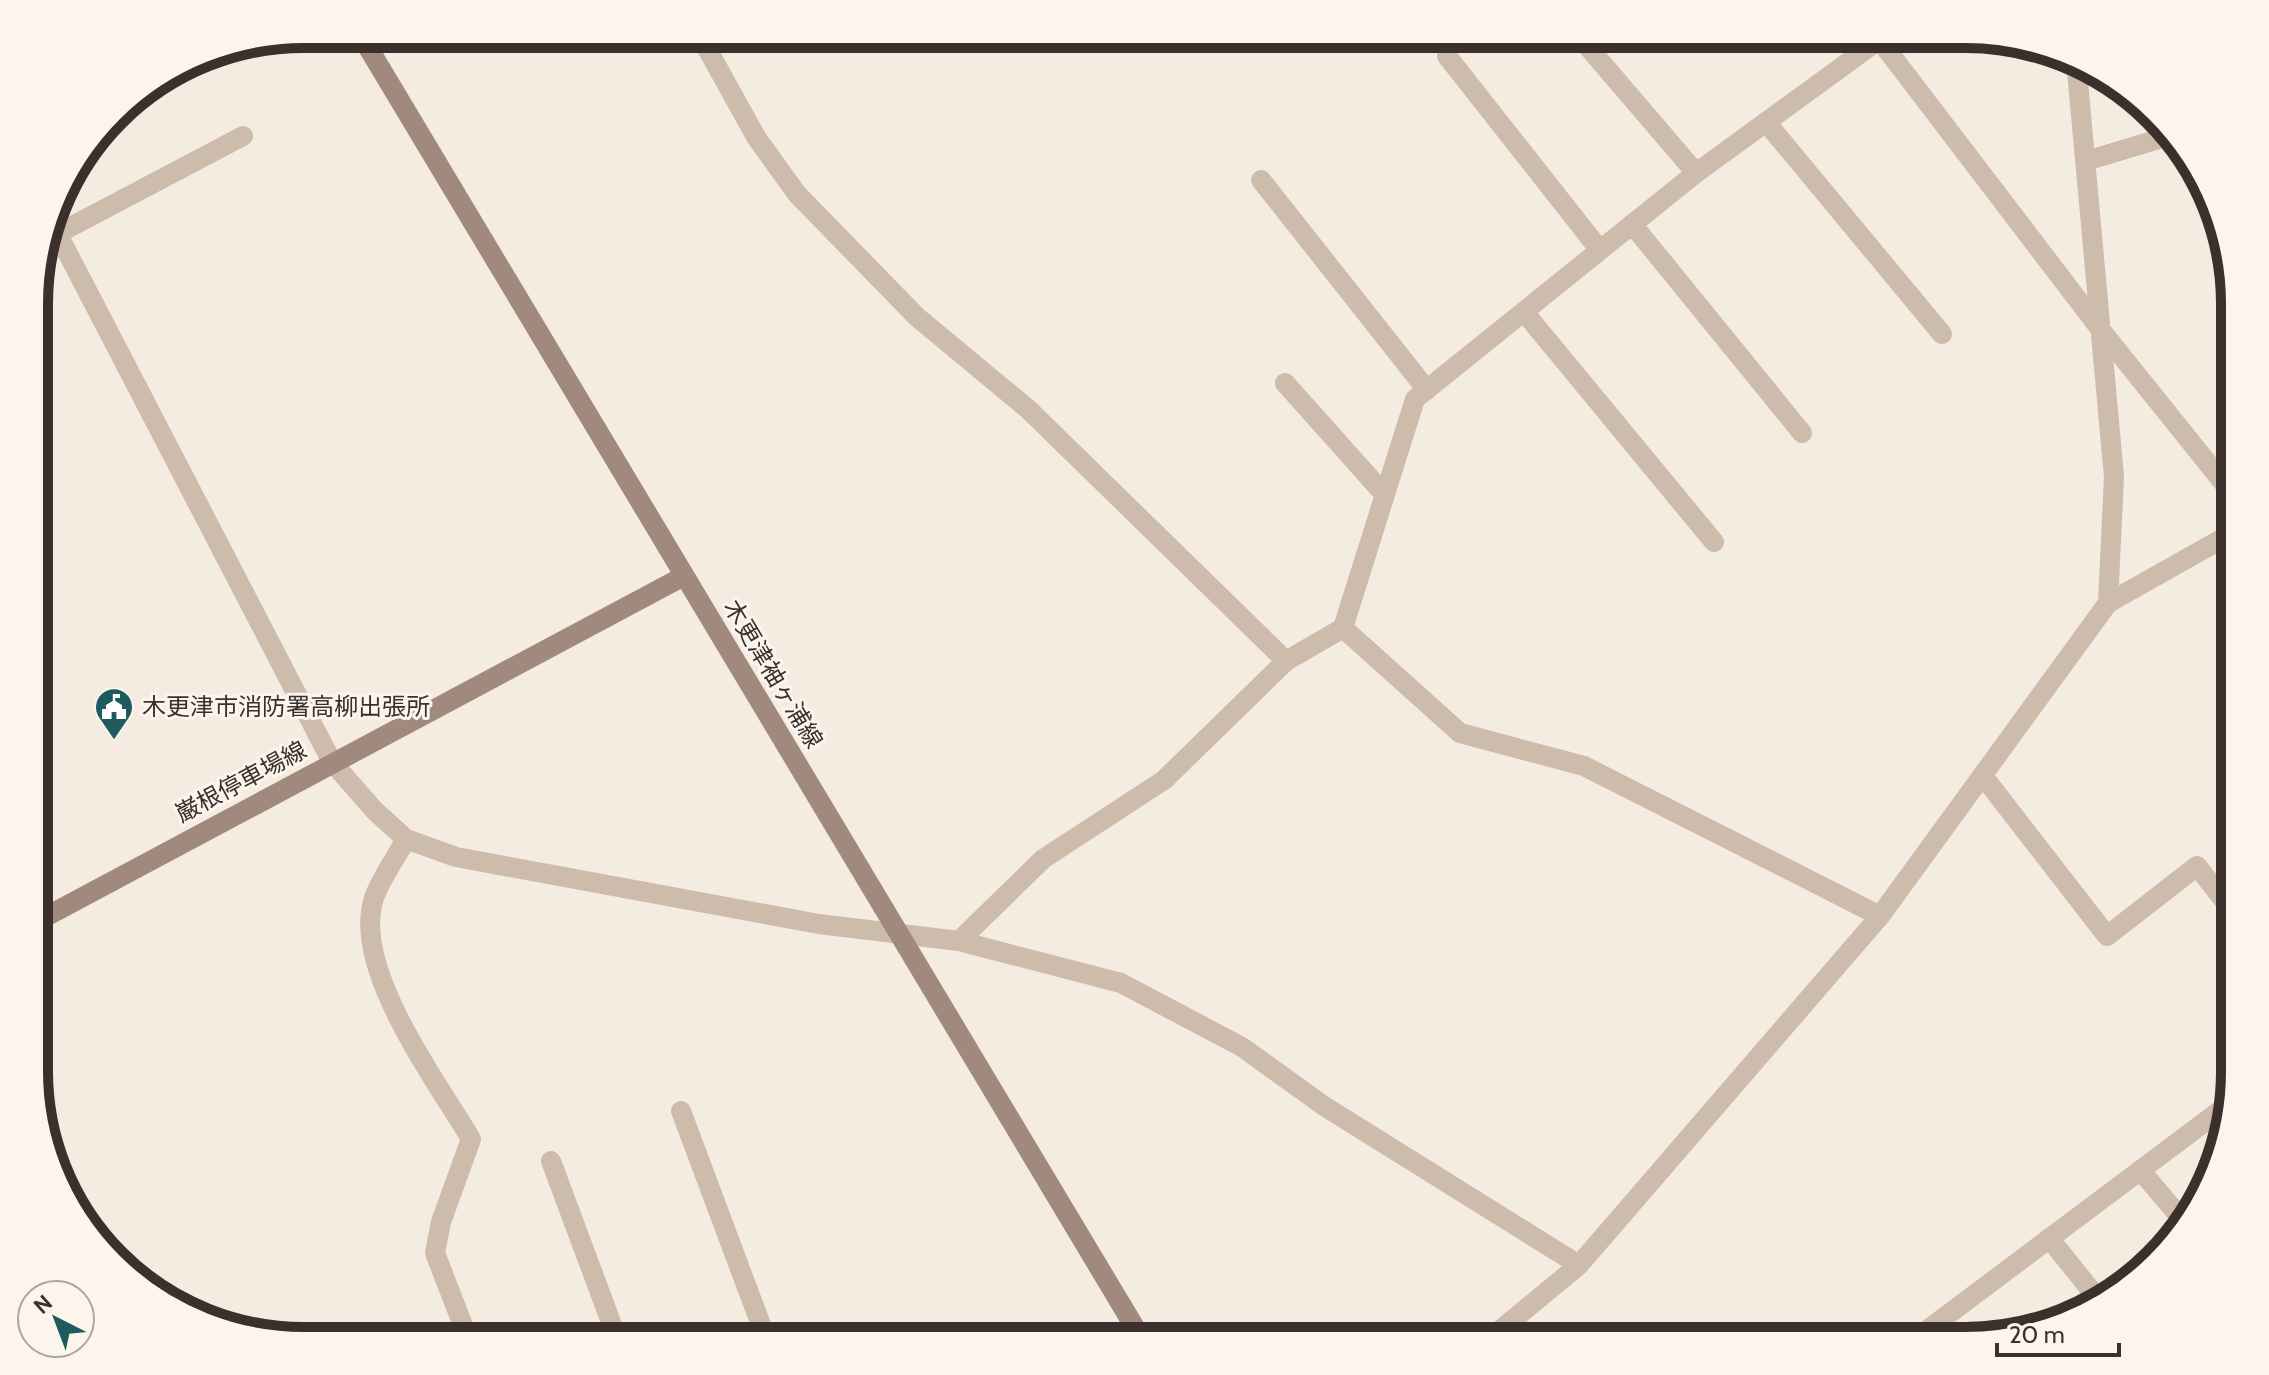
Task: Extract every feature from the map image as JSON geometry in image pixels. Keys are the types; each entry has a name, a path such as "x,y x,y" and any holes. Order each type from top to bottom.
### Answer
{"main road":[{"name":"木更津袖ヶ浦線","path":"369,49 1134,1327"},
{"name":"巌根停車場線","path":"48,916 684,576"}],"street":[{"path":"1447,48 1447,56 1599,249"},
{"path":"1589,48 1696,173"},
{"path":"959,941 1043,859 1164,780 1286,661 1343,628 1415,399 1696,173 1864,48"},
{"path":"1889,48 2104,334 2220,479"},
{"path":"707,49 756,137 797,194 917,317 1028,409 1286,661"},
{"path":"2077,74 2104,334 2114,477 2108,603"},
{"path":"1766,122 1942,334"},
{"path":"61,224 243,136"},
{"path":"2086,161 2160,139"},
{"path":"1261,180 1427,390"},
{"path":"1632,224 1802,433"},
{"path":"58,235 332,762 375,811 406,839 456,857 819,924 959,941 1121,983 1242,1047 1324,1106 1579,1265"},
{"path":"1525,313 1714,542"},
{"path":"1285,383 1385,495"},
{"path":"1505,1326 1579,1265 1880,916 2108,603 2220,540"},
{"path":"1343,628 1460,733 1584,766 1880,916"},
{"path":"1983,776 2107,936 2197,866 2220,895"},
{"path":"406,839 374,897 370,919 372,960 394,1008 471,1139 441,1222 435,1253 464,1327"},
{"path":"681,1111 762,1327"},
{"path":"1935,1326 2217,1113"},
{"path":"551,1161 613,1327"},
{"path":"2140,1170 2177,1214"},
{"path":"2049,1238 2093,1292"}],"place":[{"name":"木更津市消防署高柳出張所","path":"114,741"}]}
